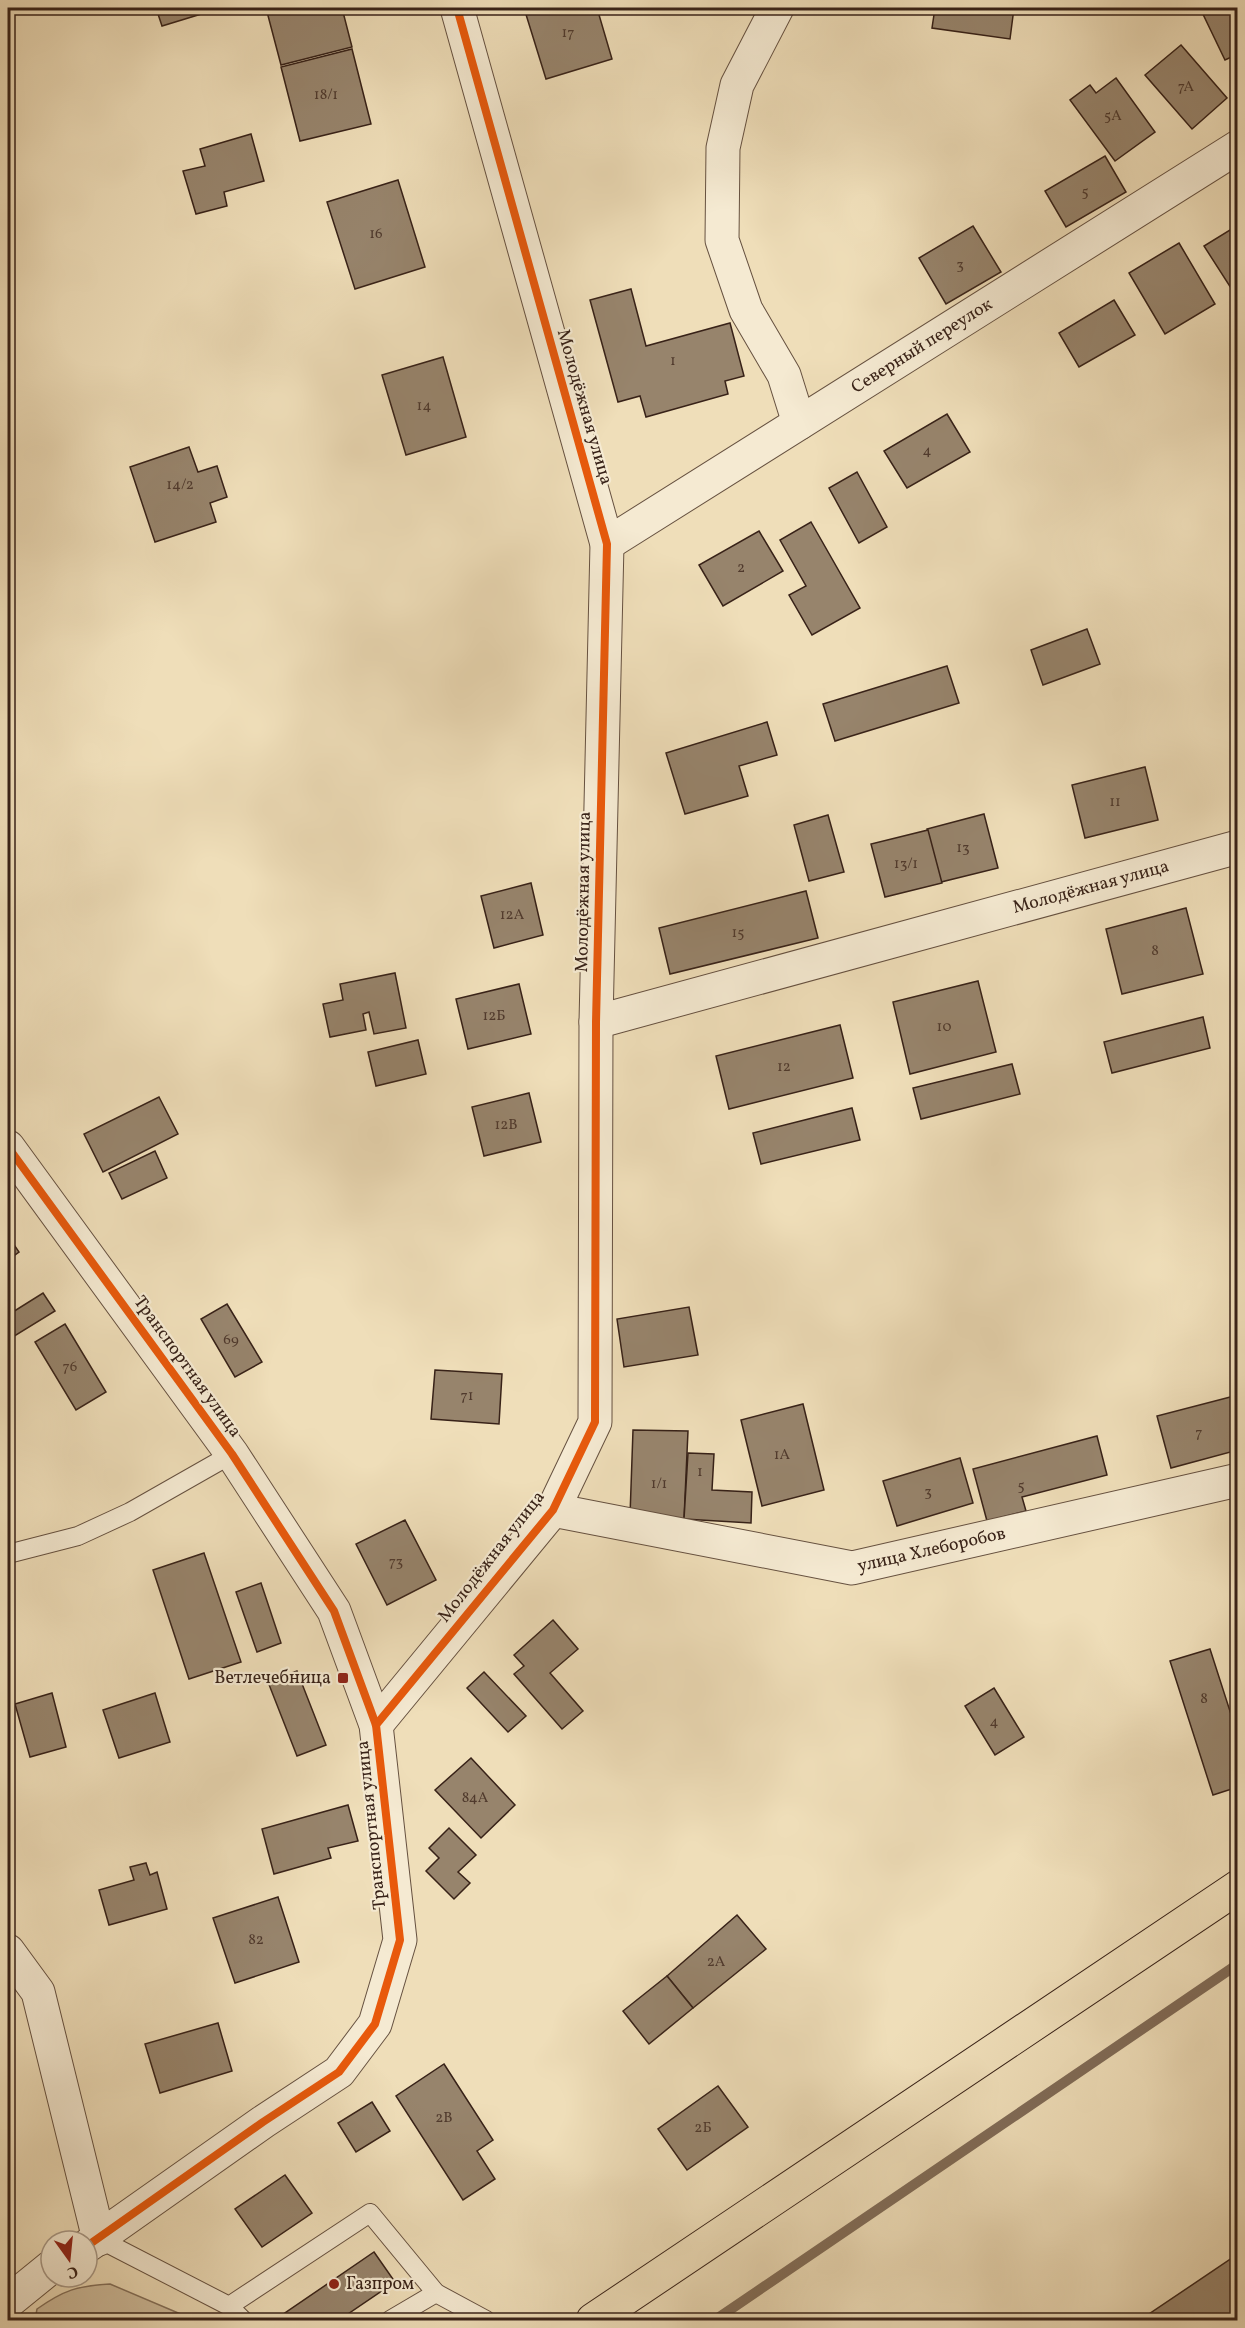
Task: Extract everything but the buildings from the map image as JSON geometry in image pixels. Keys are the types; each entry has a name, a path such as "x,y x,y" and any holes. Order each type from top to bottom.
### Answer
{"highway":[{"path":"593,2320 1238,1887"}],"street":[{"name":"Молодёжная улица","path":"376,1725 554,1510 595,1422 597,1023 607,544 457,8"},
{"path":"777,8 737,85 723,148 722,240 746,310 784,375 799,423"},
{"name":"Северный переулок","path":"607,544 1238,147"},
{"name":"Молодёжная улица","path":"597,1023 1238,847"},
{"name":"Транспортная улица","path":"8,1147 232,1454 334,1611 376,1725 400,1940 375,2024 339,2072 263,2122 99,2238"},
{"name":"улица Хлеборобов","path":"554,1510 852,1568 1238,1480"},
{"path":"8,1952 38,1992 90,2229"},
{"path":"8,2302 39,2277"}],"lane":[{"path":"8,1554 78,1536 130,1512 232,1454"},
{"path":"229,2306 369,2213 436,2293 486,2320"},
{"path":"99,2245 229,2306 243,2320"},
{"path":"390,2320 436,2293"}],"shaded area":[{"path":"110,2284 195,2320 35,2320 37,2309 55,2297 77,2289 99,2289 99,2285"}],"waterway":[{"path":"715,2320 1238,1964"}],"cycle path":[{"path":"376,1725 553,1510 595,1422 596,1022 607,544 457,8"},
{"path":"8,1147 232,1454 334,1611 376,1725 400,1940 375,2024 339,2072 263,2122 99,2238"}],"place":[{"name":"Ветлечебница","path":"343,1678"},
{"name":"Газпром","path":"334,2284"}]}
